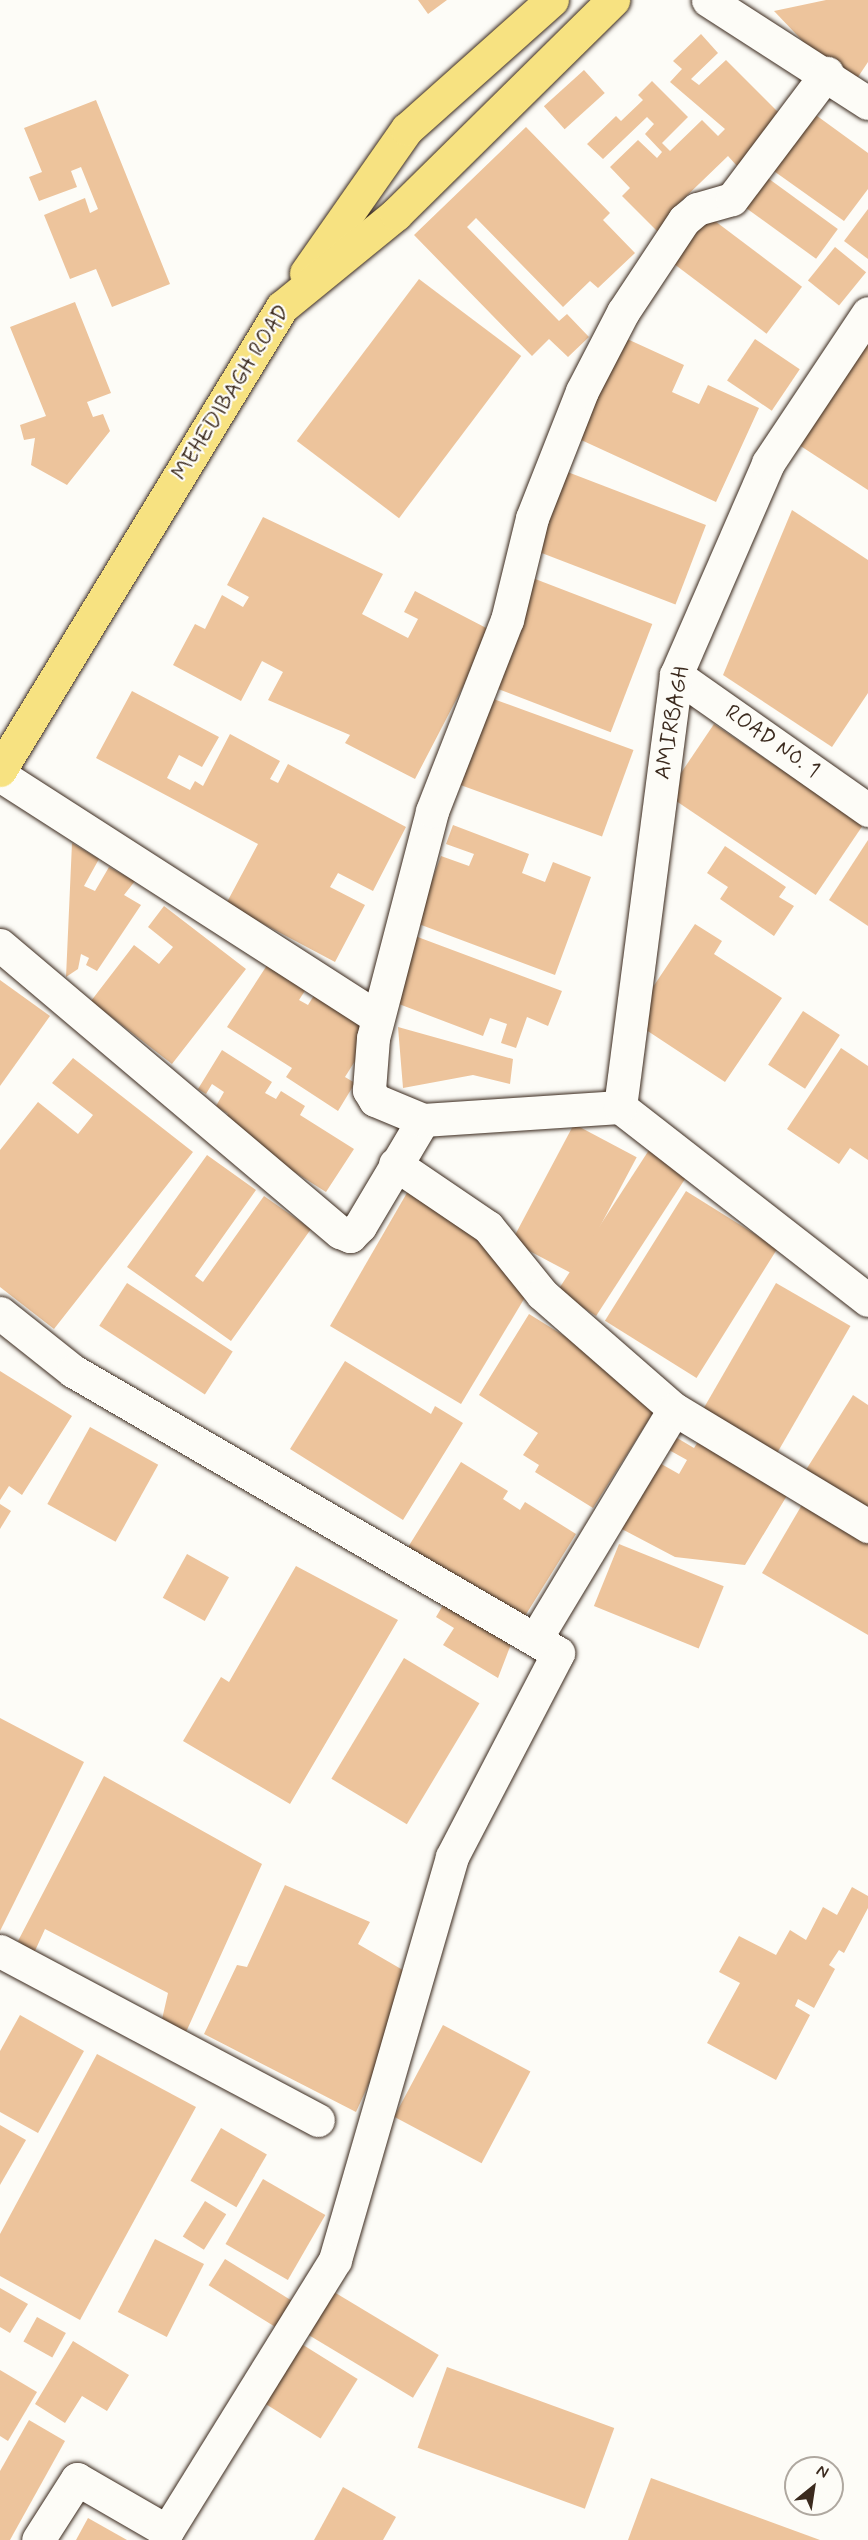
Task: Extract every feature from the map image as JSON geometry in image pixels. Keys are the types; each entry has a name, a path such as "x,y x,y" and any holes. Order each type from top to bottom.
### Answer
{"main road":[{"path":"282,307 407,129 552,0"},
{"name":"MEHEDIBAGH ROAD","path":"0,773 282,307 396,214 613,0"}],"street":[{"path":"708,0 827,73 868,103"},
{"path":"827,73 732,199 697,209 684,220 623,312 582,391 532,518 507,620 442,780 377,1017 369,1090 391,1111 423,1120 620,1107 868,1300"},
{"name":"AMIRBAGH","path":"620,1107 676,675 768,463 868,313"},
{"name":"ROAD NO. 1","path":"676,675 868,810"},
{"path":"0,773 377,1017"},
{"path":"0,945 340,1233 350,1236 360,1226 423,1120"},
{"path":"395,1164 488,1227 542,1294 674,1409 868,1527"},
{"path":"0,1313 73,1371 555,1649 557,1657 452,1857 335,2260 167,2531 77,2479 70,2482 38,2540"},
{"path":"536,1638 674,1409"},
{"path":"0,1951 318,2120"}],"building":[{"path":"418,0 447,0 428,14"},
{"path":"826,0 868,0 868,62 856,80 816,55 774,11"},
{"path":"701,34 718,53 691,79 699,85 726,60 785,119 737,166 728,156 672,210 663,237 622,196 630,188 610,167 638,140 657,158 662,152 645,134 654,124 647,117 603,159 587,144 616,116 621,121 643,100 638,95 652,81 688,117 662,143 670,151 702,120 718,136 725,129 670,82 682,69 673,61"},
{"path":"584,70 605,93 565,129 544,106"},
{"path":"96,100 170,284 112,307 96,269 70,279 44,215 85,198 90,213 98,209 81,167 71,171 77,187 39,201 29,177 42,172 24,128"},
{"path":"813,113 868,153 868,189 844,221 771,169"},
{"path":"526,127 610,213 603,220 635,253 598,288 590,281 563,307 476,218 467,227 559,321 567,314 589,337 568,357 549,339 532,356 414,235"},
{"path":"765,176 838,229 816,259 743,206"},
{"path":"868,209 868,259 844,241"},
{"path":"703,212 802,287 767,334 667,259"},
{"path":"835,247 866,272 839,306 808,280"},
{"path":"419,279 521,356 399,518 297,441"},
{"path":"75,302 111,393 87,402 93,417 103,414 110,431 67,485 31,465 35,438 24,440 20,425 46,416 10,327"},
{"path":"625,338 684,365 672,392 699,404 708,385 759,408 716,502 579,439"},
{"path":"755,339 800,369 772,411 727,380"},
{"path":"868,339 868,490 796,443"},
{"path":"565,471 706,525 676,604 535,550"},
{"path":"792,510 868,560 868,693 832,747 723,675"},
{"path":"263,517 383,574 362,614 408,638 418,619 404,612 415,591 492,631 415,779 345,743 350,735 268,700 283,672 262,661 241,701 173,665 195,624 205,629 222,595 243,607 249,597 227,585"},
{"path":"530,577 652,624 611,732 488,685"},
{"path":"132,691 219,737 202,767 179,755 167,778 190,790 195,781 203,786 230,734 280,761 270,779 278,783 288,764 406,827 373,891 338,873 330,887 365,905 335,962 226,904 258,844 96,758"},
{"path":"485,696 633,750 602,836 454,782"},
{"path":"714,724 863,825 816,895 666,794"},
{"path":"453,825 529,854 522,873 545,882 553,862 591,877 555,975 416,923 441,856 469,866 474,854 446,844"},
{"path":"868,840 868,926 829,900"},
{"path":"72,843 99,859 84,886 95,891 109,867 135,881 124,895 141,905 97,971 86,965 89,958 81,954 78,969 66,977"},
{"path":"725,846 786,887 779,897 794,906 774,936 720,899 728,887 707,873"},
{"path":"164,906 246,969 172,1064 91,1001 134,945 159,964 173,947 148,927"},
{"path":"695,924 722,941 714,954 782,998 725,1082 631,1020"},
{"path":"415,936 562,991 548,1026 527,1017 516,1048 501,1043 507,1024 490,1018 483,1036 391,1001"},
{"path":"271,959 310,983 299,1000 308,1005 318,989 370,1022 365,1045 345,1077 355,1083 338,1111 286,1077 292,1068 227,1027"},
{"path":"0,980 50,1016 0,1086"},
{"path":"803,1011 840,1035 805,1089 768,1065"},
{"path":"398,1027 513,1059 510,1084 473,1075 403,1088"},
{"path":"841,1048 868,1066 868,1160 850,1148 839,1164 787,1129"},
{"path":"222,1050 272,1082 265,1093 276,1099 281,1091 305,1106 300,1115 354,1149 326,1192 220,1125 228,1114 216,1106 224,1092 212,1084 206,1094 198,1089"},
{"path":"73,1058 193,1152 54,1329 0,1287 0,1150 38,1102 78,1134 93,1115 52,1083"},
{"path":"574,1124 637,1157 574,1275 512,1241"},
{"path":"649,1150 688,1175 596,1316 558,1291"},
{"path":"207,1155 256,1190 195,1276 203,1282 264,1196 311,1229 231,1341 127,1267"},
{"path":"408,1191 466,1219 530,1289 461,1404 330,1326"},
{"path":"686,1191 778,1248 697,1378 605,1321"},
{"path":"127,1283 233,1352 205,1394 99,1326"},
{"path":"776,1283 850,1326 776,1455 702,1412"},
{"path":"529,1314 616,1368 658,1405 593,1508 535,1472 539,1465 523,1455 538,1433 479,1395"},
{"path":"345,1361 431,1414 435,1406 463,1423 403,1520 290,1449"},
{"path":"0,1371 72,1416 22,1495 9,1486 0,1500"},
{"path":"853,1395 868,1405 868,1513 804,1473"},
{"path":"90,1427 158,1465 116,1542 47,1504"},
{"path":"667,1432 694,1448 701,1437 791,1489 745,1565 675,1557 618,1527 649,1457 679,1474 687,1460 660,1445"},
{"path":"461,1462 508,1491 503,1499 520,1510 525,1502 576,1534 520,1624 405,1552"},
{"path":"803,1503 868,1542 868,1635 762,1573"},
{"path":"0,1504 11,1511 0,1529"},
{"path":"619,1544 724,1586 699,1648 594,1606"},
{"path":"187,1554 229,1577 205,1621 163,1598"},
{"path":"296,1566 398,1620 290,1804 183,1741 221,1677 229,1682"},
{"path":"446,1600 513,1639 498,1678 443,1645 454,1628 436,1617"},
{"path":"404,1658 479,1703 407,1824 331,1779"},
{"path":"0,1718 84,1762 0,1931"},
{"path":"104,1776 262,1864 182,2041 160,2028 168,1993 45,1929 34,1953 18,1941"},
{"path":"285,1885 370,1922 358,1944 408,1973 387,2044 356,2112 204,2034 237,1965 247,1967"},
{"path":"852,1887 868,1896 868,1908 844,1953 839,1950 829,1965 835,1969 814,2008 798,1999 795,2006 810,2015 776,2080 707,2043 740,1983 719,1972 739,1936 776,1955 790,1930 806,1940 823,1907 837,1915"},
{"path":"20,2015 84,2051 38,2133 0,2112 0,2051"},
{"path":"443,2025 530,2071 482,2163 394,2117"},
{"path":"97,2054 196,2107 80,2320 0,2276 0,2234"},
{"path":"0,2125 26,2140 0,2185"},
{"path":"221,2128 267,2154 236,2207 190,2181"},
{"path":"263,2179 325,2215 288,2280 225,2244"},
{"path":"205,2201 226,2214 204,2250 183,2237"},
{"path":"155,2239 204,2264 167,2337 118,2312"},
{"path":"225,2259 296,2304 280,2330 209,2285"},
{"path":"0,2288 28,2304 10,2333 0,2327"},
{"path":"329,2289 439,2355 413,2398 303,2332"},
{"path":"37,2317 66,2333 52,2357 23,2341"},
{"path":"73,2341 129,2375 107,2411 82,2396 65,2423 35,2404"},
{"path":"300,2343 358,2379 321,2438 263,2402"},
{"path":"447,2367 614,2428 585,2509 418,2448"},
{"path":"0,2370 37,2392 8,2441 0,2436"},
{"path":"29,2420 65,2441 10,2540 0,2540 0,2471"},
{"path":"651,2478 820,2540 628,2540"},
{"path":"343,2487 396,2517 383,2540 314,2540"},
{"path":"88,2518 127,2540 76,2540"}]}
